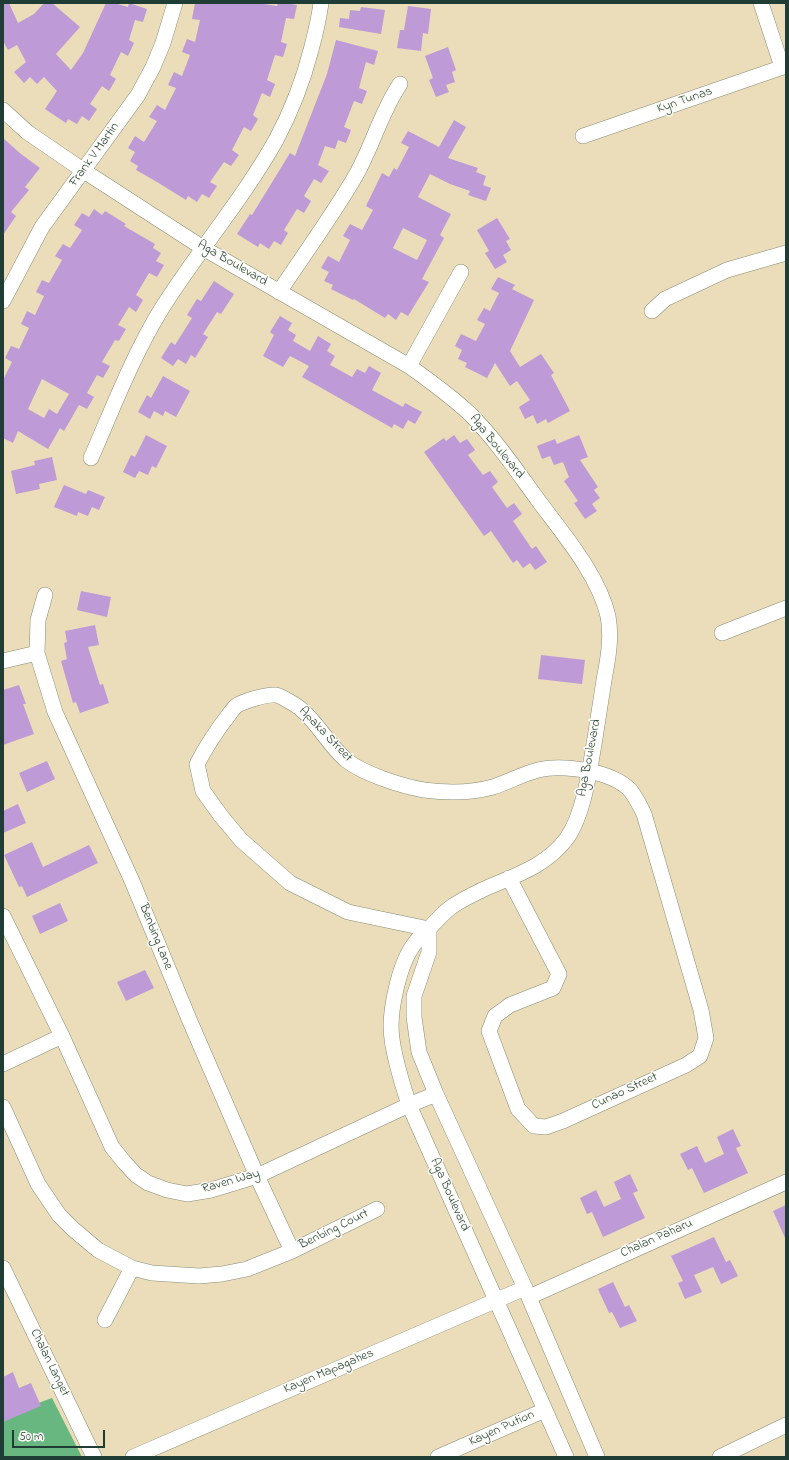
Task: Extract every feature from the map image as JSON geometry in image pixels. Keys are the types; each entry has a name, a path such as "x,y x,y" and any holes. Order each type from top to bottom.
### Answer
{"street":[{"name":"Frank V Martin","path":"5,293 42,228 60,201 84,171 138,95 153,67 163,43 175,3"},
{"path":"91,458 133,362 162,308 261,165 276,140 289,114 308,61 316,33 321,3"},
{"path":"761,3 784,66"},
{"name":"Kyn Tunas","path":"583,136 784,66"},
{"path":"279,292 333,212 356,174 370,147 387,106 400,84"},
{"name":"Aga Boulevard","path":"3,110 27,132 203,248 409,366 451,397 484,429 567,540 587,570 599,593 608,616 610,637 589,772 578,817 568,836 557,850 542,862 481,890 451,906 414,943 405,961 392,1010 391,1036 396,1063 409,1105 566,1457"},
{"path":"652,311 665,299 727,270 786,252"},
{"path":"409,366 461,272"},
{"name":"Benbing Lane","path":"45,595 38,620 37,653 55,712 132,881 189,1019 257,1176 292,1251"},
{"path":"722,633 786,608"},
{"path":"3,661 37,653"},
{"name":"Apaka Street","path":"429,929 348,912 324,901 290,883 241,840 221,816 203,790 197,764 208,744 235,707 255,698 276,695 301,708 345,759 361,770 405,786 424,790 453,793 493,787 539,770 560,768 589,772"},
{"name":"Cunao Street","path":"509,878 558,974 553,988 510,1005 495,1016 489,1031 518,1109 534,1126 546,1127 562,1121 686,1065 700,1056 706,1038 701,1010 644,814 638,801 630,790 613,780 589,772"},
{"name":"Raven Way","path":"5,926 62,1036 112,1147 136,1175 148,1183 167,1190 187,1194 211,1190 257,1176 409,1105 436,1094"},
{"path":"429,929 429,952 414,996 414,1016 419,1052 436,1094 527,1292 597,1457"},
{"path":"3,1064 62,1036"},
{"name":"Benbing Court","path":"3,1107 38,1184 59,1215 98,1250 132,1268 152,1273 199,1276 222,1274 247,1269 292,1251 377,1209"},
{"name":"Chalan Paharu","path":"527,1292 786,1182"},
{"name":"Chalan Langet","path":"3,1268 94,1457"},
{"path":"105,1320 132,1268"},
{"name":"Kayen Mapagahes","path":"133,1457 496,1301 527,1292"},
{"name":"Kayen Pution","path":"438,1457 545,1410"},
{"path":"720,1457 786,1425"}],"green space":[{"path":"52,1398 82,1457 3,1457 3,1416"}],"building":[{"path":"3,3 9,3 18,23 34,14 44,3 52,3 80,27 56,54 71,70 83,53 106,3 114,3 128,7 129,3 147,9 143,22 135,20 129,40 134,43 128,56 121,52 110,75 116,79 109,91 102,86 90,104 97,109 89,121 82,116 77,124 68,119 66,123 45,109 57,91 44,77 37,84 30,77 24,83 14,72 26,62 17,45 8,50 3,41"},
{"path":"195,3 258,3 277,6 278,3 284,3 297,5 294,19 286,18 281,42 287,44 283,57 275,55 267,80 275,84 270,97 262,93 253,115 258,119 251,131 244,127 232,150 239,155 231,166 224,162 210,182 217,186 209,198 202,194 197,202 188,196 186,200 136,170 138,166 130,161 135,152 128,148 135,136 144,142 157,121 149,117 157,105 165,110 176,88 168,85 174,72 182,76 190,55 182,52 187,39 195,42 200,20 192,19"},
{"path":"408,6 431,9 428,34 423,33 421,51 397,48 400,30 404,30"},
{"path":"361,7 385,10 381,34 339,27 340,18 349,19 350,10 360,11"},
{"path":"336,40 378,51 374,65 366,62 359,88 367,91 362,104 354,101 344,127 351,130 346,143 338,140 335,149 325,146 318,165 329,171 321,183 314,179 304,196 311,201 304,213 297,209 284,230 288,233 281,245 274,241 269,249 260,243 258,247 237,234 250,214 252,215 290,153 295,156 327,74"},
{"path":"448,47 456,70 452,72 455,82 446,85 449,92 436,97 429,80 433,78 425,56"},
{"path":"454,120 466,127 448,158 478,168 476,172 486,176 483,185 491,188 486,201 468,195 470,191 450,184 430,174 418,197 451,214 440,235 444,238 422,279 429,282 408,316 401,312 396,320 388,314 385,318 354,299 353,300 331,289 333,285 324,281 329,272 321,268 328,256 339,262 350,240 343,236 350,224 362,230 373,210 366,206 382,173 389,177 394,168 397,170 409,147 401,143 408,131 439,147","holes":["403,228 427,240 417,260 393,248"]},
{"path":"3,138 40,168 25,187 29,190 11,212 16,216 3,235"},
{"path":"94,209 102,215 105,211 126,224 124,226 155,244 153,248 161,253 156,261 164,265 157,277 149,273 136,295 143,300 136,312 129,307 118,325 126,329 119,341 115,340 102,362 110,366 103,378 97,375 87,393 94,397 87,409 79,405 64,431 60,428 48,449 18,431 13,443 3,438 3,380 12,362 5,358 11,346 19,349 29,328 21,324 27,311 35,315 44,296 36,292 42,280 49,283 62,260 55,256 63,244 70,248 82,230 74,225 82,213 89,217","holes":["42,379 69,394 57,414 49,409 44,418 28,409"]},
{"path":"497,218 510,239 506,241 511,250 503,255 507,262 495,269 485,253 489,251 477,230"},
{"path":"498,277 515,285 512,289 534,300 510,351 520,367 541,354 554,373 551,375 570,411 548,423 546,419 537,424 533,415 525,419 519,407 530,400 517,381 510,386 495,363 487,378 465,367 467,363 458,359 462,350 455,346 461,334 476,341 485,324 477,320 484,308 490,311 499,293 491,289"},
{"path":"214,281 234,294 221,314 217,312 203,334 208,337 195,358 191,355 186,364 178,359 173,366 161,358 171,342 175,345 192,318 187,315 197,299 201,301"},
{"path":"280,316 292,323 288,330 296,335 293,341 310,351 318,336 331,344 327,351 335,356 330,365 352,377 357,369 365,373 369,366 381,373 372,390 403,407 405,403 422,412 415,424 408,420 403,429 394,424 392,428 302,377 309,366 290,356 283,367 263,356 274,335 270,332"},
{"path":"163,376 190,391 176,417 165,411 163,416 154,411 150,419 138,412 147,395 151,398"},
{"path":"146,435 167,446 156,468 152,466 148,475 139,471 135,478 123,472 131,455 135,457"},
{"path":"454,435 460,443 467,439 475,450 468,455 483,475 490,471 498,482 492,487 507,508 514,503 522,514 513,521 532,549 536,546 547,562 535,570 530,563 523,568 517,560 513,563 491,531 484,536 424,452 444,438 446,441"},
{"path":"579,435 588,457 580,460 598,487 594,490 600,498 592,504 597,511 585,519 574,503 578,501 564,481 569,477 563,462 554,465 550,456 542,459 537,446 555,439 557,444"},
{"path":"52,457 57,480 39,484 40,489 16,494 11,471 35,465 34,461"},
{"path":"64,485 86,494 88,490 105,497 99,510 92,507 88,516 78,512 77,516 54,507"},
{"path":"81,591 111,597 107,617 77,610"},
{"path":"95,625 99,645 88,647 100,685 103,684 109,703 80,713 76,702 73,703 61,661 67,659 64,643 67,642 65,631"},
{"path":"541,655 585,660 582,684 538,679"},
{"path":"19,685 26,704 23,704 34,734 3,745 3,690"},
{"path":"47,761 55,779 27,792 19,773"},
{"path":"18,804 26,823 3,833 3,811"},
{"path":"32,842 43,867 89,845 98,863 27,897 22,886 19,887 4,855"},
{"path":"60,903 68,921 40,934 32,916"},
{"path":"145,970 154,988 126,1001 117,982"},
{"path":"733,1129 741,1146 736,1148 748,1173 704,1193 692,1168 688,1170 680,1154 697,1146 705,1163 724,1154 717,1137"},
{"path":"630,1174 638,1191 633,1193 645,1218 603,1237 592,1212 587,1214 580,1198 596,1190 604,1207 621,1199 614,1182"},
{"path":"786,1205 786,1240 773,1211"},
{"path":"714,1237 726,1262 730,1260 738,1276 721,1284 713,1267 694,1275 702,1292 685,1299 678,1283 683,1281 671,1256"},
{"path":"613,1282 625,1307 629,1305 637,1321 620,1328 612,1312 609,1313 598,1289"},
{"path":"13,1372 19,1388 31,1383 41,1406 3,1422 3,1377"}]}
